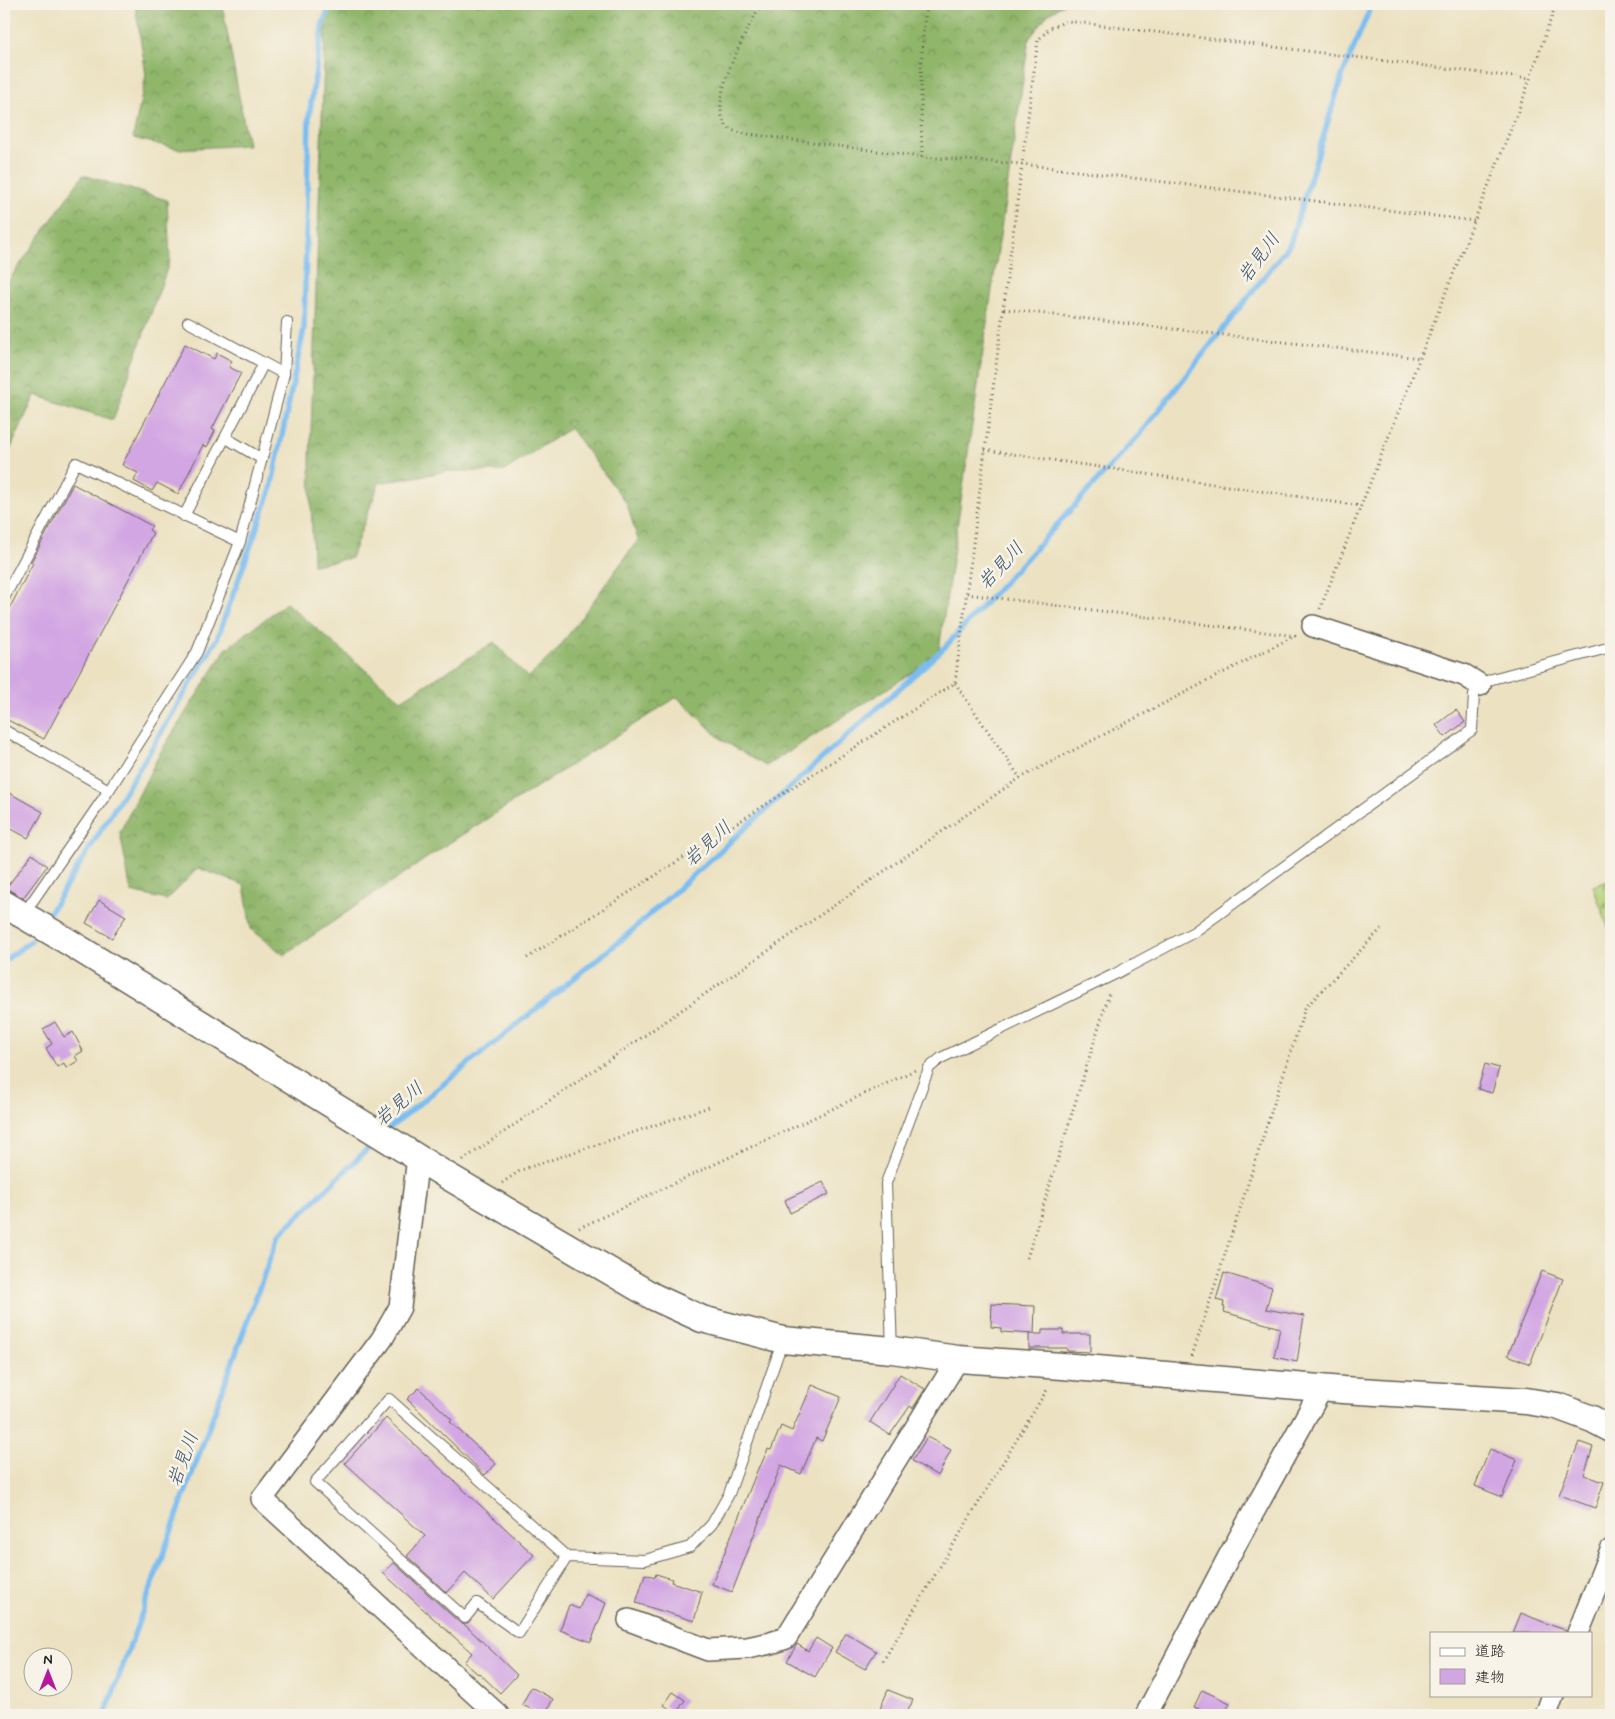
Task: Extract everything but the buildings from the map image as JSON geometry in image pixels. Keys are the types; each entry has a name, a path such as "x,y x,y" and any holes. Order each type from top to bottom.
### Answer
{"street":[{"path":"1304,631 1464,675 1480,684"},
{"path":"14,909 444,1174 654,1297 702,1319 783,1340 892,1350 958,1360 1062,1366 1322,1388 1526,1401 1557,1406 1592,1419 1611,1429"},
{"path":"418,1157 400,1307 382,1340 262,1499 498,1715"},
{"path":"629,1620 708,1650 747,1648 786,1638 958,1360"},
{"path":"1146,1715 1228,1558 1322,1388"},
{"path":"1578,1632 1611,1550"},
{"path":"1546,1715 1553,1696"}],"lane":[{"path":"188,322 284,374"},
{"path":"14,909 110,790 197,652 240,542 284,374 287,322"},
{"path":"184,516 264,363"},
{"path":"226,438 262,459"},
{"path":"4,598 76,463 240,542"},
{"path":"892,1350 886,1183 929,1068 941,1058 1115,974 1194,932 1472,730 1474,695 1480,684 1492,679 1611,647"},
{"path":"4,730 110,790"},
{"path":"568,1557 519,1633 477,1603 465,1618 316,1482 389,1399 568,1557 645,1560 690,1548 712,1524 729,1494 783,1340"}],"path":[{"path":"761,4 723,86 721,112 725,123 731,130 741,133 922,157 1022,164 1474,221"},
{"path":"922,157 924,20 927,4"},
{"path":"444,1174 1020,778 1304,631 1361,506 1530,79 1556,4"},
{"path":"1020,778 955,683 1038,40 1050,28 1067,21 1530,79"},
{"path":"1004,309 1420,358"},
{"path":"985,450 1361,506"},
{"path":"967,594 1304,631"},
{"path":"527,958 955,683"},
{"path":"1185,1376 1305,1008 1384,926"},
{"path":"1027,1258 1115,974"},
{"path":"556,1239 911,1070 929,1068"},
{"path":"483,1196 521,1170 712,1106"},
{"path":"883,1661 1062,1366"}],"green space":[{"path":"135,4 222,4 248,145 178,149 133,138 146,75"},
{"path":"326,4 1064,4 1048,14 1029,39 938,656 766,766 722,740 677,697 443,847 284,955 251,929 244,885 198,868 167,900 131,892 120,832 160,753 226,649 286,603 401,700 494,642 528,678 558,649 638,540 627,504 570,428 504,471 449,471 379,483 351,558 313,565 310,461"},
{"path":"83,175 167,200 170,260 113,420 35,395 4,463 4,283 7,283"},
{"path":"1611,880 1611,935 1593,886"}],"waterway":[{"path":"48,915 217,639 271,489 304,329 309,117 323,23 331,4"},
{"name":"岩見川","path":"387,1130 626,936 945,647 1140,434 1290,244 1342,76 1372,4"},
{"path":"4,961 31,941"},
{"name":"岩見川","path":"105,1715 278,1236 377,1140"}]}
